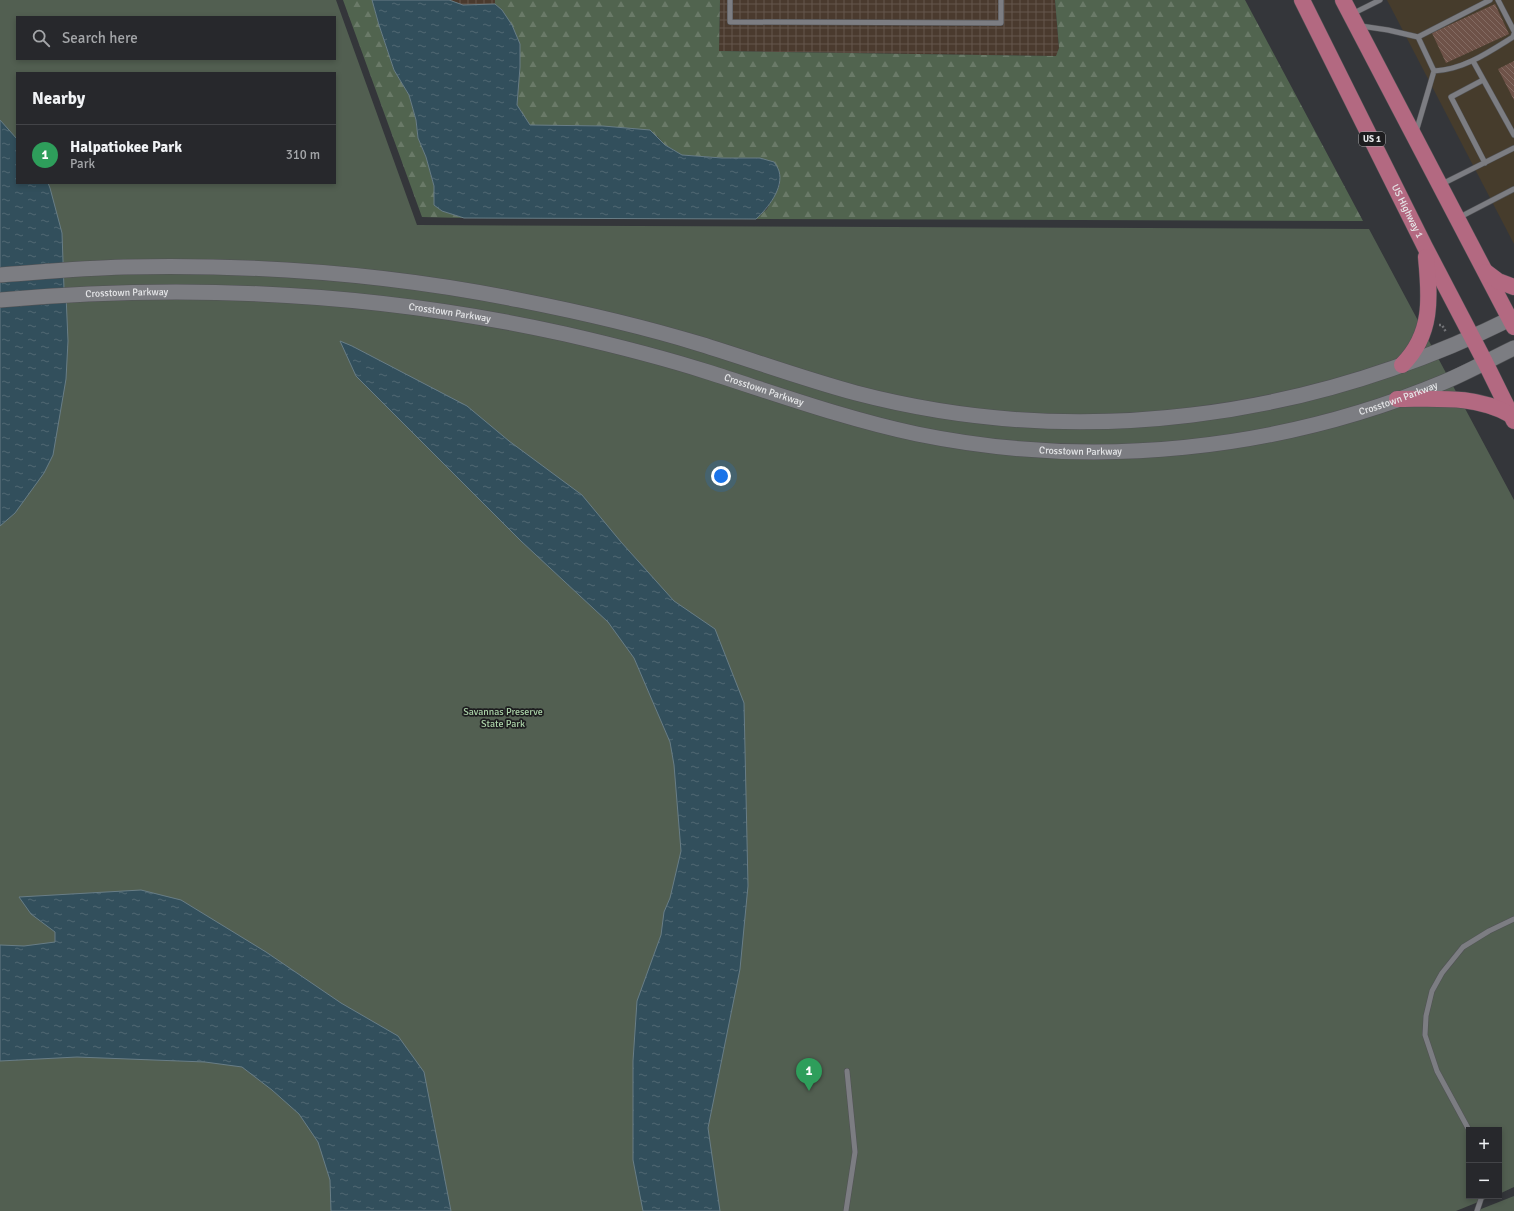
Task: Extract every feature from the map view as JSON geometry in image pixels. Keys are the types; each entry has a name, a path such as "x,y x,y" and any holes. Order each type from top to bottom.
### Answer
{"main road":[{"name":"US Highway 1","path":"1302,0 1425,247 1513,418"},
{"path":"0,275 116,268 198,267 315,272 488,294 552,306 616,321 699,344 855,392 911,405 966,414 1028,420 1092,422 1174,418 1220,412 1274,402 1346,384 1402,365 1513,321 1457,219 1343,0"},
{"path":"1402,365 1415,350 1421,338 1426,321 1429,298 1425,247"},
{"path":"1485,271 1498,281 1514,287"},
{"name":"Crosstown Parkway","path":"0,300 104,292 208,291 316,297 393,305 494,320 602,343 703,370 864,421 916,434 1004,447 1094,452 1177,449 1291,430 1354,414 1397,400 1444,382 1514,348"},
{"path":"1397,400 1441,399 1480,402 1500,409 1513,418"}],"lane":[{"path":"730,0 730,22 1001,23 1001,0"},
{"path":"1354,20 1380,0"},
{"path":"1354,20 1418,37 1490,0"},
{"path":"1498,0 1514,31"},
{"path":"1434,71 1448,70 1473,61 1512,37 1514,34"},
{"path":"1414,137 1434,71 1418,37"},
{"path":"1473,61 1514,135"},
{"path":"1483,80 1451,96 1485,162"},
{"path":"1440,185 1514,148"},
{"path":"1457,219 1514,189"},
{"path":"1467,1127 1437,1071 1425,1035 1426,1016 1432,991 1442,973 1463,947 1489,931 1514,920"},
{"path":"846,1211 855,1152 848,1071"},
{"path":"1477,1211 1481,1199"}],"path":[{"path":"1437,324 1447,324"},
{"path":"1442,325 1446,333"}],"shaded area":[{"path":"449,0 495,0 495,4 463,5"},
{"path":"720,0 1055,0 1059,48 1057,56 719,51"},
{"path":"1387,0 1514,0 1514,244"}],"green space":[{"name":"Savannas Preserve State Park","path":"0,0 336,0 417,225 1369,229 1514,500 1514,1187 1502,1193 1502,1127 1466,1127 1466,1199 1486,1199 1456,1211 0,1211"},
{"path":"343,0 372,0 394,70 409,95 416,120 418,138 426,157 434,186 434,198 442,211 464,218 422,217"},
{"path":"495,0 720,0 719,51 1056,56 1059,48 1055,0 1245,0 1363,221 756,219 767,209 780,184 760,158 722,158 682,155 665,145 657,136 530,125 517,105 520,44 502,10 495,4"},
{"path":"1514,1196 1514,1211 1476,1211"}],"water":[{"path":"372,0 449,0 463,5 495,4 502,10 512,25 520,44 517,105 530,125 603,126 650,130 665,145 682,155 722,158 760,158 774,162 778,168 780,177 777,191 770,203 756,219 464,218 442,211 434,205 434,186 426,157 418,138 416,120 409,95 394,70"},
{"path":"0,120 16,138 16,184 48,184 50,188 62,233 68,341 66,379 53,455 44,473 15,513 0,526"},
{"path":"340,341 467,406 509,441 582,495 621,542 674,601 715,629 744,703 748,886 740,969 708,1128 720,1211 643,1211 633,1160 633,1061 637,1001 661,935 664,912 670,898 681,851 674,765 670,742 634,658 608,622 521,541 356,376"},
{"path":"141,890 181,900 266,952 341,1003 398,1036 424,1072 451,1211 331,1211 330,1180 318,1142 299,1114 272,1090 242,1067 205,1062 77,1057 0,1061 0,945 24,946 55,942 55,932 31,914 19,897"}],"building":[{"path":"1495,4 1509,34 1446,63 1432,33"},
{"path":"1514,61 1514,100 1498,69"}],"place":[{"name":"Halpatiokee Park","path":"809,1091"}]}
